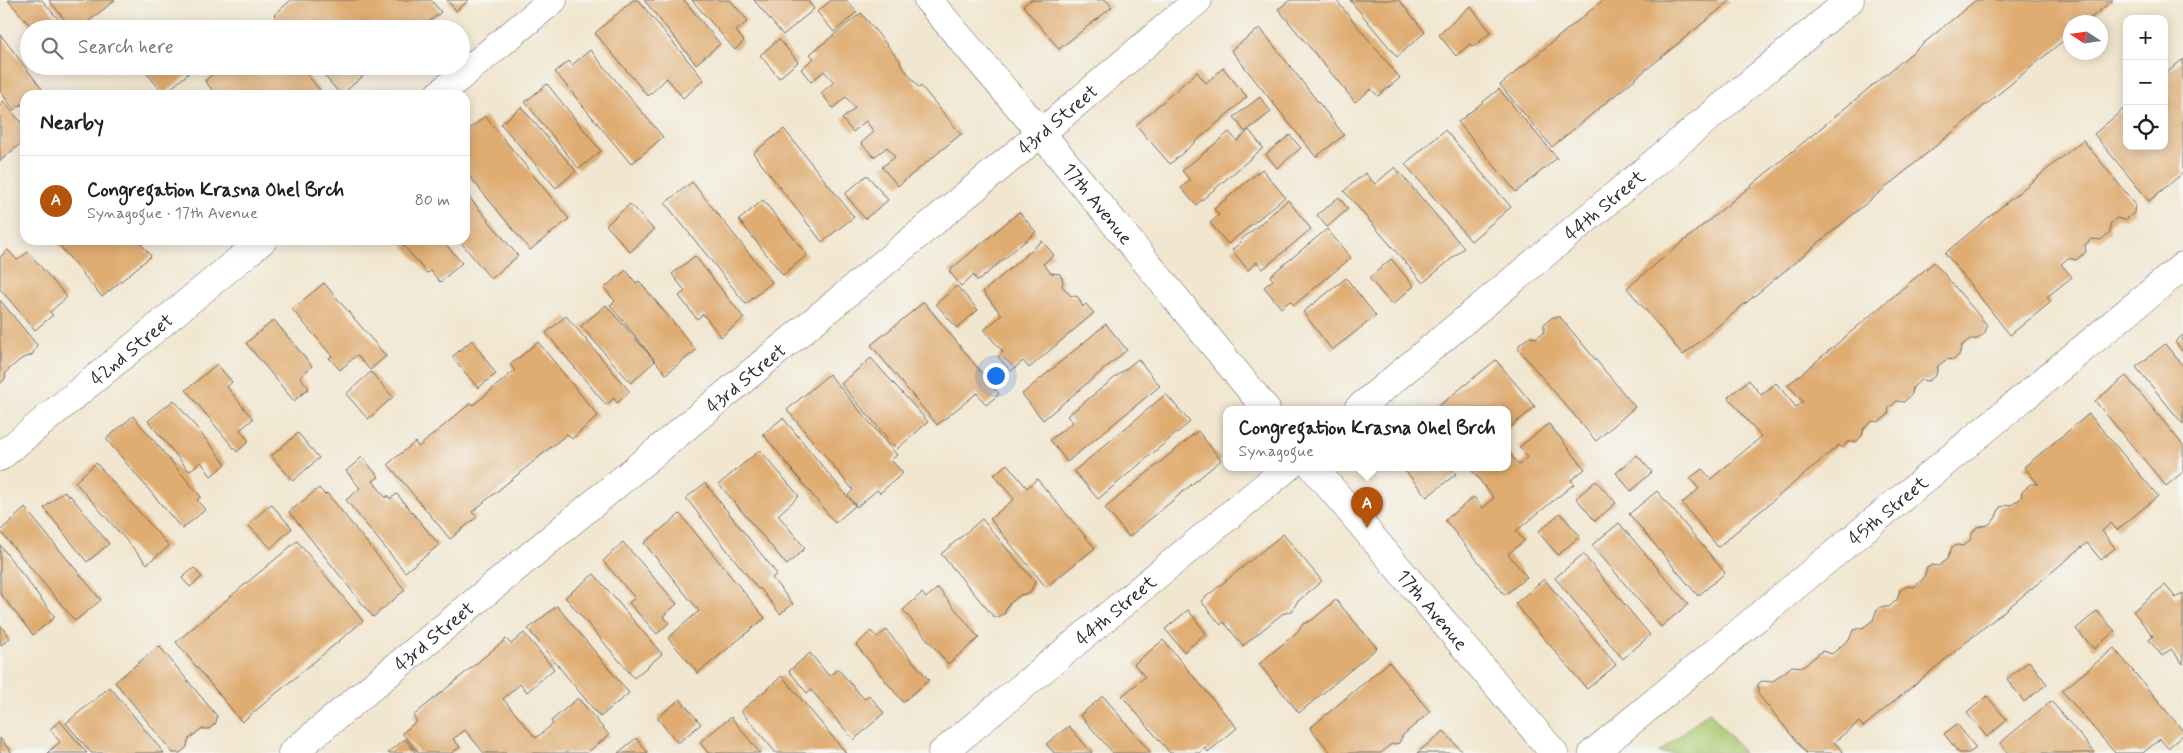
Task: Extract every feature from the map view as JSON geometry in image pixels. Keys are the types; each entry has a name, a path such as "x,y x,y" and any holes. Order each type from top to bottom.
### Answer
{"street":[{"path":"470,69 553,0"},
{"name":"17th Avenue","path":"928,0 1041,133 1264,406"},
{"name":"43rd Street","path":"292,753 1041,133 1198,0"},
{"name":"44th Street","path":"1362,406 1850,0"},
{"path":"444,90 462,75"},
{"name":"42nd Street","path":"0,457 257,245"},
{"name":"45th Street","path":"1593,753 2183,266"},
{"name":"44th Street","path":"942,753 1283,471"},
{"name":"17th Avenue","path":"1316,471 1554,753"}],"green space":[{"path":"1709,711 1744,753 1659,753"}],"building":[{"path":"8,0 42,0 59,20 25,20"},
{"path":"49,0 115,0 90,20 65,20"},
{"path":"291,0 431,0 441,12 431,20 278,20 274,15"},
{"path":"447,0 469,0 456,11"},
{"path":"633,0 638,0 704,80 683,98 667,78 648,96 595,33"},
{"path":"644,0 684,0 720,44 696,64"},
{"path":"692,0 730,0 748,21 736,31 744,41 735,50"},
{"path":"754,0 807,0 814,9 783,35"},
{"path":"831,0 846,0 857,12 834,32 817,12"},
{"path":"1031,0 1106,0 1112,7 1059,49 1023,6"},
{"path":"1290,0 1336,0 1400,78 1378,96 1371,89 1355,102 1278,9"},
{"path":"1350,0 1399,0 1425,32 1397,57"},
{"path":"1603,0 1731,0 1552,147 1500,85"},
{"path":"1976,0 2113,0 2095,15 2063,15 2063,41 1683,355 1627,288"},
{"path":"1470,6 1491,32 1473,47 1470,44 1456,56 1439,35"},
{"path":"861,13 901,62 919,88 921,86 961,134 898,186 882,167 895,157 887,147 874,157 861,143 874,132 866,121 853,132 842,119 855,108 846,97 833,108 821,93 834,82 824,71 811,82 801,69 814,58 810,54"},
{"path":"1260,28 1344,135 1316,157 1231,50"},
{"path":"0,34 20,60 20,75 31,75 42,89 20,90 20,106 14,110 0,91"},
{"path":"779,39 798,62 779,78 760,55"},
{"path":"590,50 663,137 631,164 555,72 569,61 572,65"},
{"path":"2183,59 2183,173 2149,201 2094,134 2123,109 2123,150 2168,150 2168,72"},
{"path":"1223,68 1247,97 1170,164 1136,125 1197,72 1206,83"},
{"path":"148,75 187,75 169,90 161,90"},
{"path":"212,75 307,75 320,90 212,90 205,81"},
{"path":"324,75 364,75 347,90 337,90"},
{"path":"547,84 601,151 579,169 525,102"},
{"path":"1499,89 1557,158 1516,192 1458,122"},
{"path":"1260,97 1271,112 1245,132 1234,117"},
{"path":"3,101 20,121 20,144 0,161 0,104"},
{"path":"521,107 576,171 556,188 501,124"},
{"path":"485,116 569,219 530,250 470,177 470,129"},
{"path":"784,129 854,217 822,242 753,153"},
{"path":"1249,130 1263,148 1196,205 1181,188 1190,180 1182,171 1229,132 1237,141"},
{"path":"1445,130 1511,207 1471,241 1405,164"},
{"path":"1290,135 1301,148 1277,168 1266,154"},
{"path":"2083,140 2135,204 2134,213 2125,220 2117,218 2110,224 2110,232 2101,240 2091,239 2085,245 2086,252 2076,260 2068,258 2061,264 2072,277 2047,297 2051,302 2010,335 1945,253"},
{"path":"1395,167 1464,248 1423,283 1344,191 1365,173 1375,184"},
{"path":"1262,169 1285,197 1228,244 1210,223 1219,215 1214,209"},
{"path":"867,175 888,200 865,219 845,194"},
{"path":"692,182 772,282 746,304 665,203"},
{"path":"1339,197 1348,209 1327,227 1317,215"},
{"path":"470,198 518,256 491,279 463,245 470,245"},
{"path":"763,200 807,255 783,275 739,220"},
{"path":"1288,200 1311,229 1263,269 1257,262 1248,270 1232,250"},
{"path":"630,204 654,230 630,252 606,225"},
{"path":"1019,212 1036,232 978,281 973,275 961,286 949,271"},
{"path":"1327,229 1351,258 1294,305 1290,301 1281,308 1264,287 1273,280 1270,276"},
{"path":"1042,241 1054,255 1043,264 1051,273 1060,274 1063,281 1062,286 1070,295 1078,297 1083,307 1086,304 1094,313 1029,368 1023,361 1011,371 998,357 1003,352 984,330 1002,315 983,292"},
{"path":"59,245 142,245 151,256 102,297"},
{"path":"403,245 446,245 462,263 440,282 431,271 427,273"},
{"path":"8,250 17,260 28,252 67,297 50,312 53,315 35,330 0,289 0,257"},
{"path":"695,256 744,318 721,337 703,314 697,319 679,296 685,291 672,274"},
{"path":"1391,259 1414,286 1392,305 1369,278"},
{"path":"1934,262 1987,325 1985,333 1978,339 1970,339 1962,345 1959,355 1953,360 1947,359 1938,366 1936,375 1928,381 1921,380 1913,387 1912,394 1904,402 1897,401 1889,408 1888,415 1879,422 1873,421 1864,428 1862,436 1856,442 1848,442 1842,448 1839,445 1718,547 1682,503 1699,489 1690,478 1702,469 1711,479 1761,437 1728,397 1749,380 1761,395 1776,383 1796,407 1803,402 1788,385"},
{"path":"626,270 636,283 639,281 696,350 666,374 610,305 615,301 604,288"},
{"path":"1346,278 1376,316 1332,350 1303,312"},
{"path":"324,283 386,356 370,370 357,355 340,370 329,358 332,356 292,309"},
{"path":"957,286 978,310 957,328 936,304"},
{"path":"0,300 37,345 32,355 21,359 6,372 5,379 0,384"},
{"path":"924,302 999,394 986,405 977,393 937,425 871,345"},
{"path":"606,305 655,361 631,383 581,326"},
{"path":"566,316 630,392 617,403 614,398 606,405 546,333"},
{"path":"1553,317 1560,317 1635,407 1596,441 1519,350 1519,345 1529,337 1536,338 1544,332 1544,324"},
{"path":"274,320 312,366 300,377 309,388 294,401 246,343"},
{"path":"1106,324 1127,350 1043,420 1022,394"},
{"path":"2183,335 2183,352 2175,342"},
{"path":"472,340 496,374 478,388 452,357"},
{"path":"538,342 598,416 572,439 567,434 472,512 477,517 450,539 388,464 415,442 418,447 471,403 473,405 483,397 515,370 510,365"},
{"path":"2165,344 2183,366 2183,424 2136,367"},
{"path":"871,358 928,422 897,449 841,384"},
{"path":"1138,359 1160,386 1067,462 1050,440 1073,422 1067,416"},
{"path":"1496,360 1535,407 1511,427 1511,406 1439,406"},
{"path":"217,364 232,382 227,387 253,419 240,430 249,441 237,452 186,390"},
{"path":"371,372 393,397 368,419 346,394"},
{"path":"829,374 897,455 891,460 903,473 880,493 877,490 857,507 848,495 853,490 787,410"},
{"path":"2126,376 2183,445 2183,472 2166,486 2095,401"},
{"path":"1166,394 1190,422 1098,499 1074,471"},
{"path":"174,400 226,464 211,476 201,462 189,471 148,421"},
{"path":"2089,414 2158,496 2117,530 2111,523 2102,531 2115,548 2101,560 2087,543 1863,727 1859,722 1834,742 1844,753 1806,753 1758,694 1758,684 1762,681 1772,682 1792,666 1803,667 1822,651 1832,654 1850,638 1853,630 1864,627 1873,620 1877,609 1883,606 1889,607 1897,600 1900,590 1908,586 1914,587 1923,579 1927,568 1932,565 1939,566 1947,559 1952,547 1957,545 1963,546 1971,539 1972,533 1977,527 1988,525 1995,519 2000,507 2013,504 2021,498 2022,492 2030,484 2038,484 2024,467"},
{"path":"133,416 201,497 197,500 205,510 182,529 106,439"},
{"path":"783,418 855,506 835,523 763,434"},
{"path":"1549,424 1585,469 1571,480 1574,484 1516,531 1524,541 1508,554 1527,577 1505,595 1445,520 1474,497 1483,508 1494,498 1472,471 1511,471 1511,455 1519,465 1527,457 1519,447"},
{"path":"1198,431 1221,460 1129,537 1105,508"},
{"path":"298,433 319,458 293,481 271,456"},
{"path":"760,450 799,496 778,515 805,548 787,565 719,484"},
{"path":"1637,455 1652,472 1631,491 1616,473"},
{"path":"362,457 379,477 373,481 386,498 388,495 390,499 397,494 439,545 405,572 346,500 360,488 346,471"},
{"path":"96,463 169,546 147,564 75,482"},
{"path":"1007,464 1027,488 1037,479 1095,548 1046,587 990,519 1014,499 994,475"},
{"path":"1405,471 1453,471 1456,474 1427,497"},
{"path":"1596,481 1616,503 1595,521 1576,498"},
{"path":"705,483 777,574 772,578 793,604 780,614 686,498"},
{"path":"319,488 325,495 327,493 405,590 373,617 289,512"},
{"path":"64,491 69,497 70,495 109,544 87,562 44,508"},
{"path":"1657,491 1725,573 1698,596 1629,514"},
{"path":"271,504 292,528 271,548 248,525"},
{"path":"25,508 101,600 75,621 0,531"},
{"path":"1560,513 1580,536 1558,555 1538,532"},
{"path":"680,514 765,618 698,673 668,638 699,611 644,543"},
{"path":"982,519 1035,582 1030,593 1020,595 1008,605 1004,614 998,617 994,617 941,554"},
{"path":"1619,523 1688,604 1661,627 1592,545"},
{"path":"1283,534 1322,581 1297,602 1292,611 1282,614 1243,646 1224,622 1221,625 1201,601"},
{"path":"297,541 363,621 242,722 176,642"},
{"path":"623,542 677,604 663,616 669,623 657,634 629,603 635,598 603,561"},
{"path":"0,545 55,617 33,635 0,593"},
{"path":"1583,554 1650,635 1623,659 1555,578"},
{"path":"194,568 202,577 190,587 182,578"},
{"path":"594,574 662,654 634,678 565,597"},
{"path":"1544,579 1616,665 1587,689 1515,604"},
{"path":"2165,585 2176,598 2183,593 2183,664 2171,649 2162,656 2149,640 2153,636 2133,611"},
{"path":"938,588 979,638 948,664 903,610 922,593 926,598"},
{"path":"1336,600 1377,648 1299,713 1259,664 1297,632 1303,624 1312,620"},
{"path":"557,606 629,693 600,717 528,629"},
{"path":"1188,610 1206,633 1184,652 1165,629"},
{"path":"2097,611 2115,631 2094,649 2076,629"},
{"path":"0,625 10,638 0,646"},
{"path":"886,630 929,680 903,702 856,645 871,631 877,638"},
{"path":"524,633 554,669 527,692 520,684 503,699 536,738 553,724 551,721 578,698 609,735 587,753 484,753 465,730 453,739 460,747 452,753 419,753 402,733 417,721 413,716 506,639 511,644"},
{"path":"1163,640 1237,728 1208,752 1205,748 1199,753 1170,753 1122,696 1145,677 1134,664"},
{"path":"159,646 217,716 216,723 209,729 201,729 188,740 187,747 180,753 173,753 115,682"},
{"path":"2114,648 2183,731 2183,735 2168,748 2160,739 2143,753 2115,753 2062,691"},
{"path":"810,653 829,676 838,669 864,699 869,695 884,713 854,740 811,690 807,693 789,671"},
{"path":"2029,661 2047,684 2024,702 2007,679"},
{"path":"1389,662 1430,712 1403,735 1399,743 1390,745 1381,753 1331,753 1310,728"},
{"path":"782,676 846,753 776,753 741,711"},
{"path":"110,687 164,753 91,753 66,723"},
{"path":"1103,696 1151,753 1113,753 1080,715"},
{"path":"1987,696 2007,720 1987,737 1967,713"},
{"path":"680,699 701,724 678,743 657,718"},
{"path":"2051,701 2095,753 2008,753 2000,743"},
{"path":"731,717 760,753 708,753 700,742"},
{"path":"60,721 87,753 47,753 60,742 50,729"},
{"path":"1957,724 1976,748 1969,753 1959,753 1944,734"},
{"path":"1069,726 1092,753 1054,753 1046,744"},
{"path":"1444,731 1463,753 1417,753"},
{"path":"0,738 12,753 0,753"},
{"path":"636,738 648,753 618,753"},
{"path":"405,739 416,753 388,753"}],"place":[{"name":"Congregation Krasna Ohel Brch","path":"1367,528"}]}
